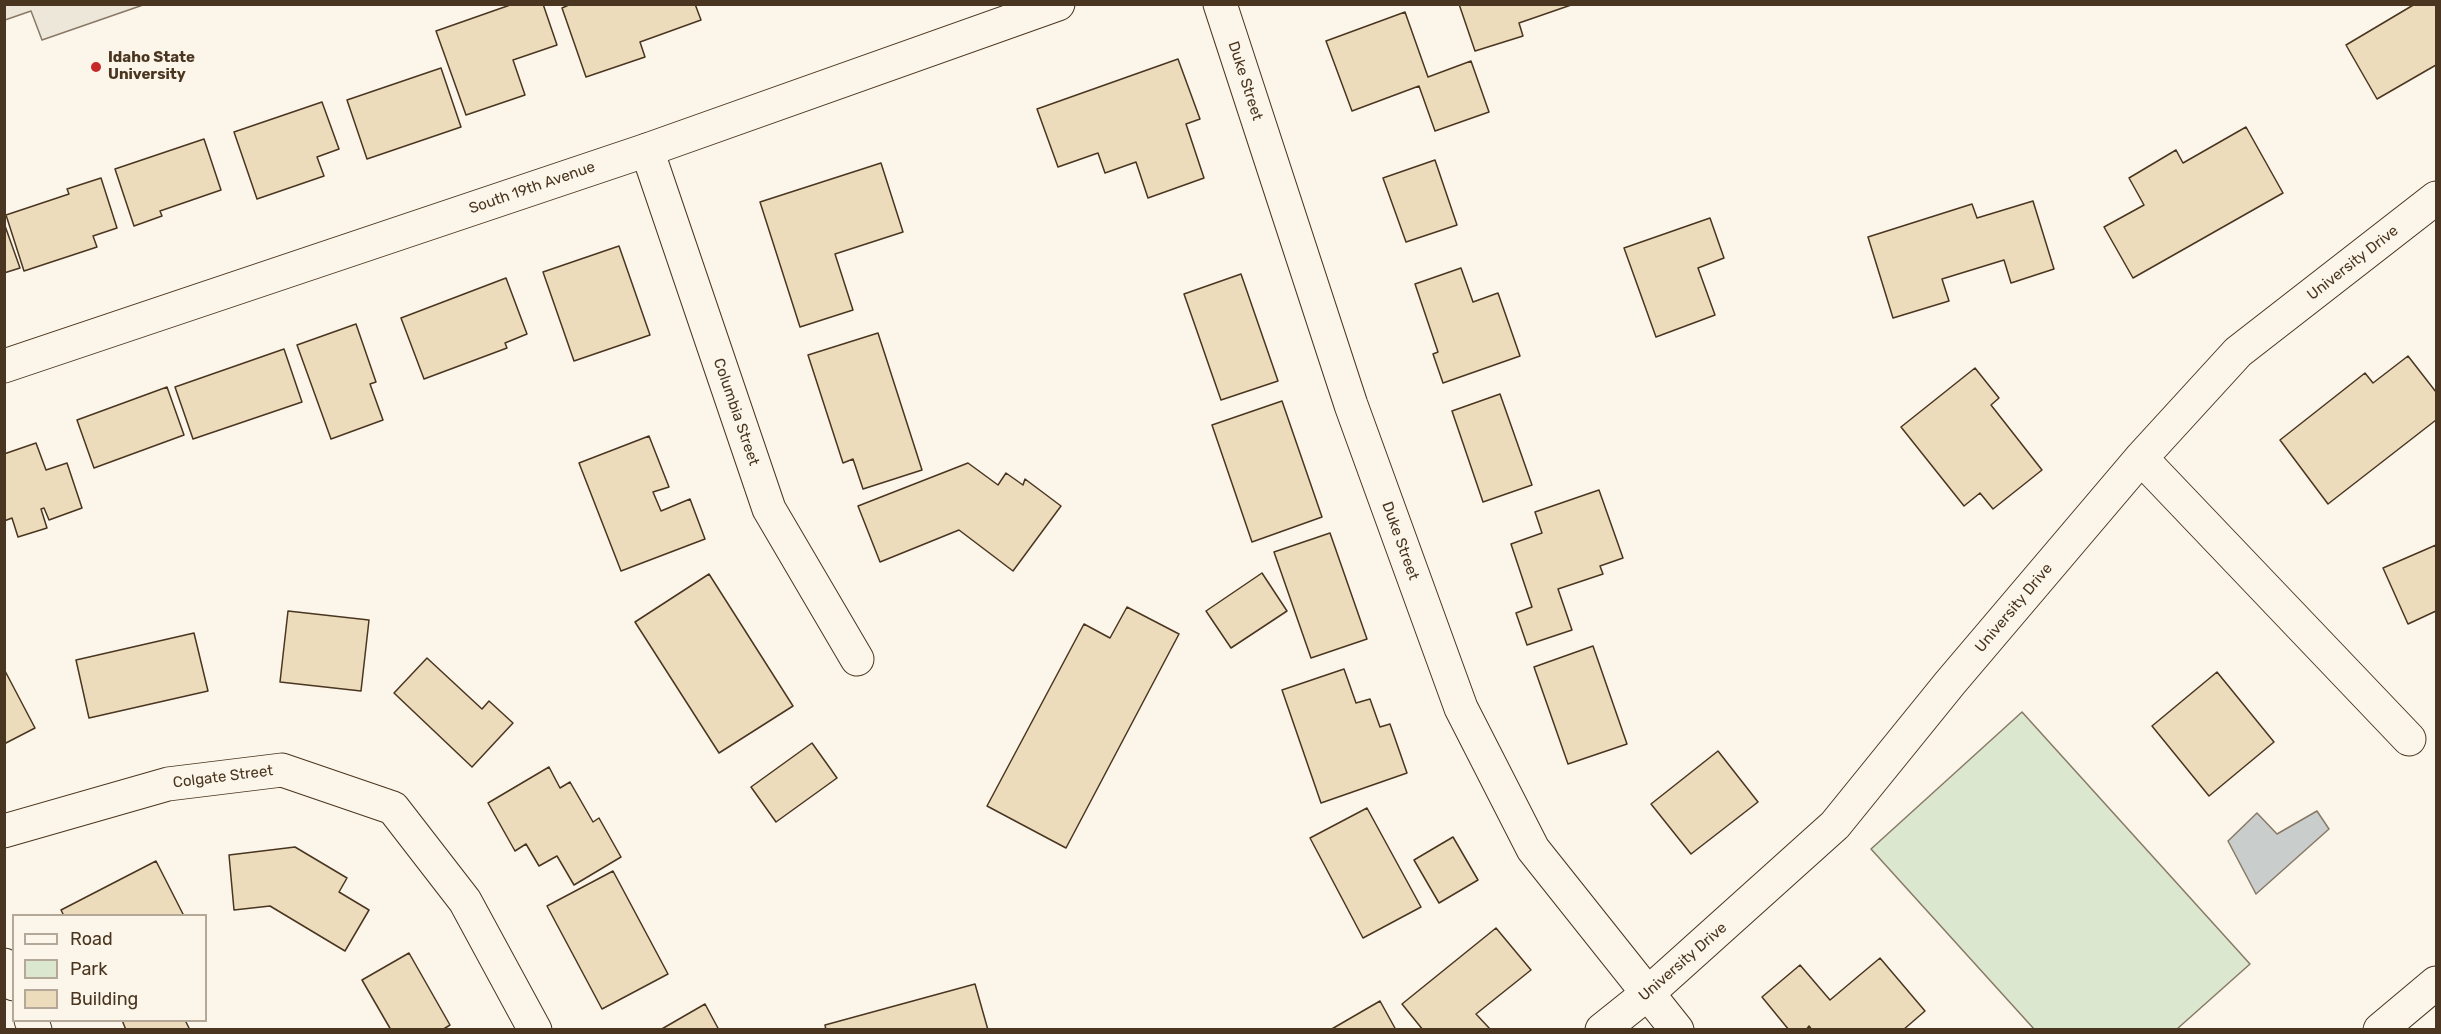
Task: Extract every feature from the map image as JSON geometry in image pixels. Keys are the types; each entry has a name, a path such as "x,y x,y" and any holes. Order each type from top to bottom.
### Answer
{"main road":[{"name":"South 19th Avenue","path":"4,366 647,150 1058,4"},
{"name":"Duke Street","path":"1220,4 1351,405 1461,708 1533,849 1677,1029"},
{"name":"Columbia Street","path":"647,150 769,509 857,659"},
{"name":"University Drive","path":"1602,1029 1647,994 1835,825 1950,683 2141,458 2238,352 2436,198"},
{"path":"2141,458 2409,739"},
{"name":"Colgate Street","path":"4,831 168,784 282,770 393,808 465,901 535,1029"},
{"path":"4,965 12,980"},
{"path":"2380,1029 2436,983"}],"green space":[{"path":"2022,712 2250,964 2177,1029 2034,1029 1871,849"}],"shaded area":[{"path":"4,5 143,5 42,40 31,11 5,20"},
{"path":"2317,811 2329,829 2256,894 2228,841 2257,813 2277,834"}],"building":[{"path":"513,4 543,4 557,45 513,60 525,95 466,115 436,31"},
{"path":"571,4 695,4 701,20 640,42 645,57 586,77 562,8"},
{"path":"1459,4 1574,4 1519,23 1523,36 1475,51"},
{"path":"2415,4 2436,4 2436,65 2377,99 2346,45"},
{"path":"1405,12 1428,77 1471,61 1489,112 1435,131 1419,86 1352,111 1326,41"},
{"path":"1178,59 1200,119 1186,124 1204,178 1148,198 1136,162 1105,173 1098,153 1058,167 1037,109"},
{"path":"441,68 461,127 367,159 347,100"},
{"path":"322,102 339,149 317,157 324,176 257,199 234,132"},
{"path":"2246,127 2283,193 2133,278 2104,227 2144,205 2129,178 2176,150 2183,163"},
{"path":"204,139 221,190 160,211 162,216 134,226 115,169"},
{"path":"1435,160 1457,225 1406,242 1383,178"},
{"path":"881,163 903,232 835,254 853,310 800,327 760,202"},
{"path":"101,178 117,228 93,236 97,247 24,271 6,215 69,194 67,189"},
{"path":"2033,201 2054,269 2011,283 2004,260 1942,279 1949,301 1893,318 1868,237 1972,204 1977,218"},
{"path":"1710,218 1724,258 1698,268 1715,315 1656,337 1624,248"},
{"path":"4,223 20,268 4,273"},
{"path":"619,246 650,335 574,361 543,272"},
{"path":"1461,268 1473,302 1498,293 1520,356 1443,383 1433,354 1438,352 1415,284"},
{"path":"1241,274 1278,381 1221,400 1184,294"},
{"path":"506,278 527,334 505,343 507,348 424,379 401,318"},
{"path":"356,324 376,382 370,384 383,420 331,439 297,345"},
{"path":"878,333 922,470 863,489 853,459 843,463 808,355"},
{"path":"284,349 302,402 193,439 175,387"},
{"path":"2408,356 2436,392 2436,420 2328,504 2280,440 2365,373 2373,383"},
{"path":"1975,368 1999,398 1991,405 2042,470 1993,509 1980,493 1964,506 1901,427"},
{"path":"167,387 184,435 94,468 77,420"},
{"path":"1500,394 1532,485 1483,502 1452,411"},
{"path":"1282,401 1322,517 1252,542 1212,425"},
{"path":"649,436 669,487 653,492 661,511 690,499 705,539 621,571 579,463"},
{"path":"36,443 46,470 67,463 82,508 49,520 44,508 41,509 47,528 18,537 12,518 4,521 4,454"},
{"path":"968,463 998,485 1006,473 1023,485 1025,479 1061,506 1013,571 959,530 880,562 858,506"},
{"path":"1599,490 1623,558 1600,566 1603,574 1558,589 1572,630 1527,645 1516,613 1532,607 1511,544 1542,533 1535,512"},
{"path":"1330,533 1367,639 1311,658 1274,552"},
{"path":"2436,545 2436,611 2408,624 2383,568"},
{"path":"1262,573 1287,611 1231,648 1206,611"},
{"path":"709,574 793,706 719,753 635,622"},
{"path":"1127,607 1179,634 1066,848 987,806 1084,624 1110,638"},
{"path":"288,611 369,620 361,691 280,682"},
{"path":"194,633 208,691 89,718 76,660"},
{"path":"1593,646 1627,744 1568,764 1534,667"},
{"path":"427,658 482,709 489,701 513,723 472,767 394,693"},
{"path":"4,669 35,728 4,744"},
{"path":"1344,669 1356,703 1370,699 1380,727 1390,724 1407,773 1321,803 1282,690"},
{"path":"2217,672 2274,742 2209,796 2152,726"},
{"path":"812,743 837,778 776,822 751,787"},
{"path":"1718,751 1758,802 1691,854 1651,804"},
{"path":"549,767 560,788 570,782 593,822 599,818 621,857 574,885 557,856 539,866 526,844 515,851 488,803"},
{"path":"1367,808 1421,907 1363,938 1310,838"},
{"path":"1453,837 1478,880 1439,903 1414,860"},
{"path":"295,847 347,878 339,892 369,910 345,951 270,906 234,910 229,855"},
{"path":"156,861 183,914 63,914 61,910"},
{"path":"613,871 668,974 602,1009 547,906"},
{"path":"1496,928 1531,970 1476,1014 1490,1029 1423,1030 1402,1004"},
{"path":"409,953 450,1025 442,1030 391,1030 362,980"},
{"path":"1880,958 1925,1011 1903,1030 1812,1030 1809,1026 1806,1030 1789,1030 1762,997 1800,965 1830,1000"},
{"path":"975,984 988,1030 826,1030 825,1025"},
{"path":"1380,1001 1396,1030 1330,1030"},
{"path":"705,1004 719,1030 660,1030"},
{"path":"123,1022 186,1022 190,1030 126,1030"}],"place":[{"name":"Idaho State University","path":"96,67"}]}
